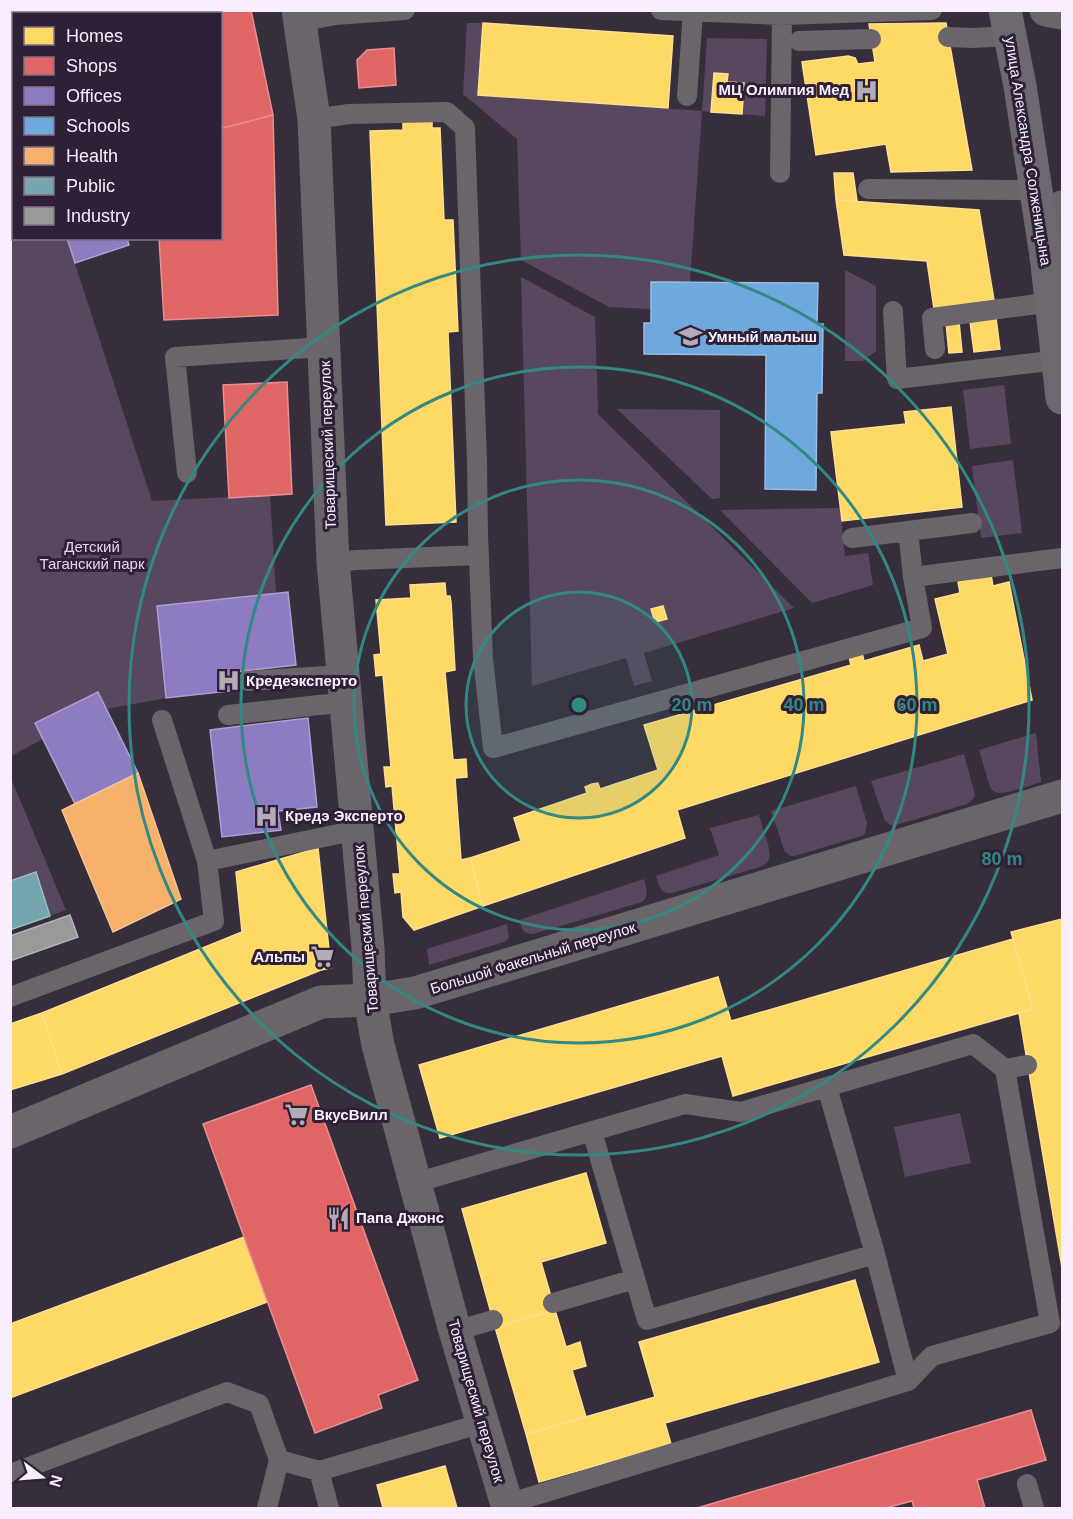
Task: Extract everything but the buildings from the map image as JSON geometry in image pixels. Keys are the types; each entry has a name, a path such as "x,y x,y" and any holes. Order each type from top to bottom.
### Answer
{"main road":[{"name":"улица Александра Солженицына","path":"1008,23 1020,86 1049,199 1046,256 1062,398"}],"street":[{"path":"1046,10 1062,13"},
{"name":"Товарищеский переулок","path":"299,16 314,119 333,562 368,948 370,1000 378,1045 455,1331 507,1506"},
{"name":"Большой Факельный переулок","path":"10,1132 321,1002 370,1000 415,993 1062,796"}],"lane":[{"path":"299,16 405,10"},
{"path":"661,10 782,15 932,10"},
{"path":"687,96 693,12"},
{"path":"780,173 782,15"},
{"path":"948,37 972,38 1008,23"},
{"path":"799,41 871,39"},
{"path":"314,119 349,114 447,112 465,129 477,461 478,555 483,659 494,748 922,628 908,531"},
{"path":"868,189 1049,199"},
{"path":"935,349 932,318 1052,302"},
{"path":"893,311 897,379 1058,360"},
{"path":"187,473 175,357 323,347"},
{"path":"852,538 972,523"},
{"path":"333,562 478,555"},
{"path":"914,577 1062,558"},
{"path":"248,681 344,689"},
{"path":"228,715 319,705 344,689"},
{"path":"10,997 214,921 207,861 162,720"},
{"path":"207,861 358,830"},
{"path":"415,1183 686,1104 741,1112 973,1044 1005,1069 1050,1323 932,1356 908,1381 507,1506"},
{"path":"1005,1069 1027,1065"},
{"path":"827,1087 875,1254 908,1381"},
{"path":"592,1131 647,1320 875,1254"},
{"path":"553,1303 635,1279"},
{"path":"455,1331 493,1320"},
{"path":"10,1474 227,1392 259,1404 279,1460 267,1509"},
{"path":"279,1460 319,1471 483,1424"},
{"path":"319,1471 329,1509"},
{"path":"1027,1484 1034,1509"}],"green space":[{"path":"467,23 483,23 478,95 702,111 690,282 651,282 651,309 609,307 521,260 517,139 463,94"},
{"path":"707,38 767,39 765,116 742,114 727,82 728,74 715,73 711,112 702,111"},
{"name":"Детский Таганский парк","path":"10,71 12,76 12,240 67,240 152,501 270,495 276,593 157,606 166,698 107,709 98,692 35,723 43,739 11,756"},
{"path":"845,270 876,286 876,351 863,361 845,361"},
{"path":"521,277 595,317 598,414 794,608 644,653 652,681 634,686 626,658 532,686"},
{"path":"1004,385 1011,444 970,449 963,390"},
{"path":"617,409 720,410 720,498 712,499"},
{"path":"1013,460 1022,533 981,538 972,466"},
{"path":"840,508 845,556 868,553 873,585 812,603 720,510"},
{"path":"1036,733 1041,782 999,793 991,789 979,750"},
{"path":"964,754 975,795 973,799 967,804 892,826 885,821 871,781"},
{"path":"10,776 66,910 11,930 10,930"},
{"path":"856,786 867,823 865,834 795,856 785,852 771,811"},
{"path":"759,815 770,854 763,866 672,893 665,892 661,888 656,876 719,855 710,828"},
{"path":"644,879 647,894 642,902 533,934 525,932 521,926 519,920"},
{"path":"507,924 509,938 504,942 429,965 427,949"},
{"path":"960,1113 971,1163 905,1177 894,1127"}],"place":[{"name":"МЦ Олимпия Мед","path":"867,90"},
{"name":"Умный малыш","path":"690,337"},
{"name":"Кредеэксперто","path":"228,681"},
{"name":"Кредэ Эксперто","path":"267,816"},
{"name":"Альпы","path":"323,957"},
{"name":"ВкусВилл","path":"296,1115"},
{"name":"Папа Джонс","path":"338,1218"}]}
